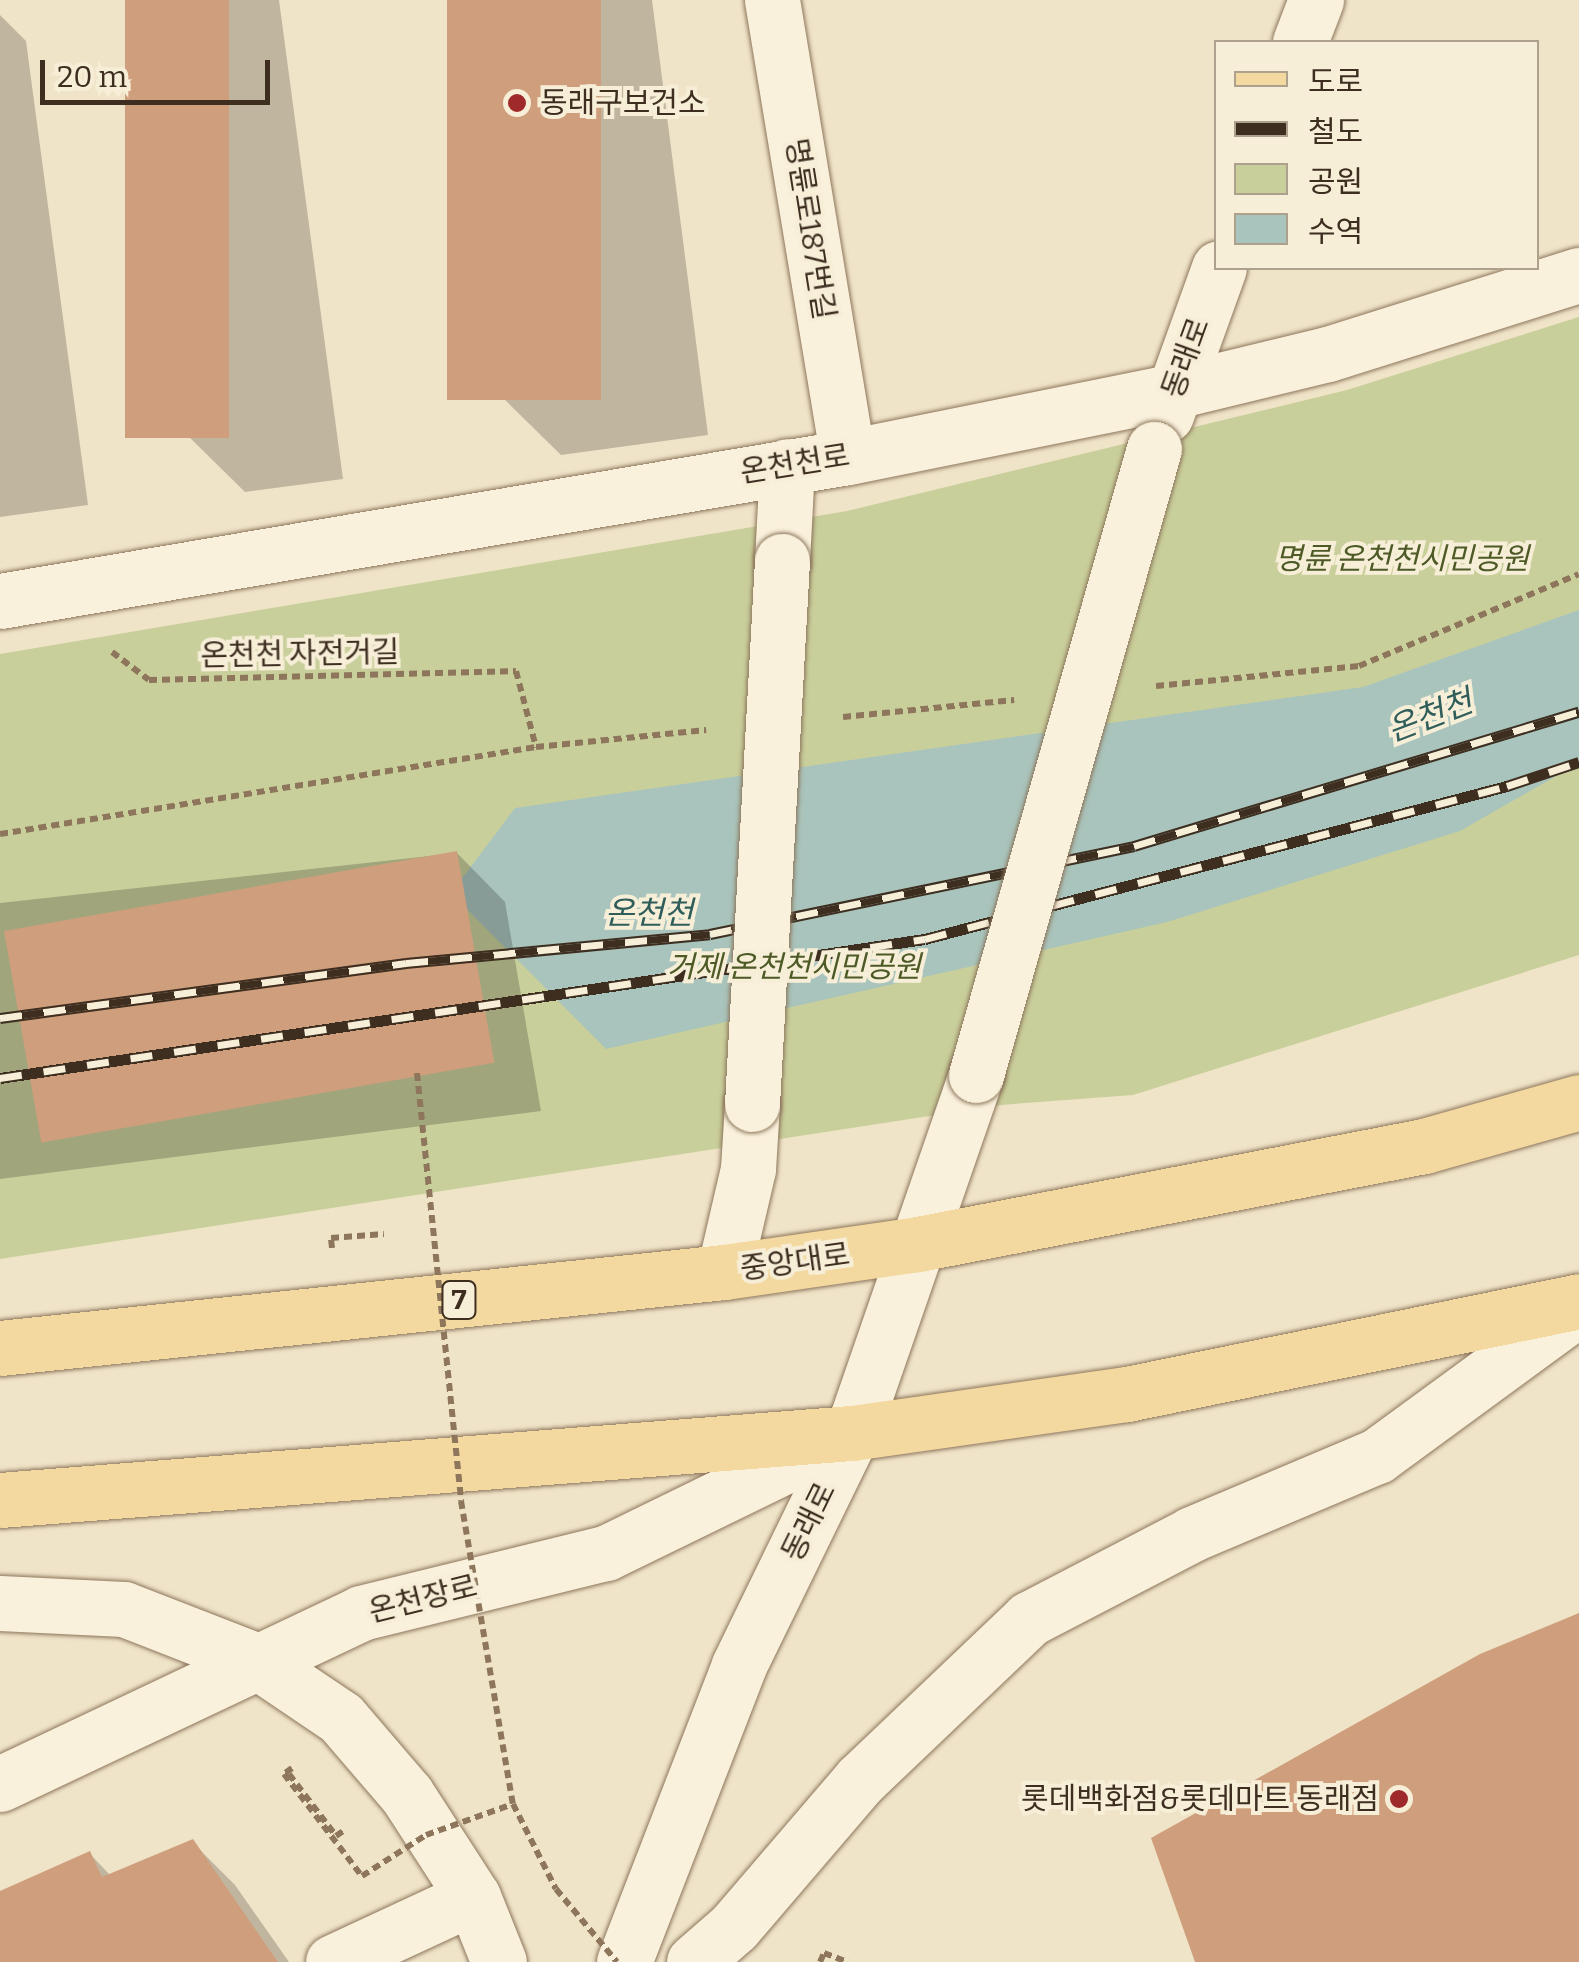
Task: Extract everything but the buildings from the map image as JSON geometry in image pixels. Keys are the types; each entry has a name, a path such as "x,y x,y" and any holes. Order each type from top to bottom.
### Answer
{"main road":[{"name":"중앙대로","path":"0,1348 724,1272 918,1244 1424,1146 1579,1102"},
{"path":"0,1500 852,1433 1127,1394 1579,1300"}],"street":[{"name":"명륜로187번길","path":"772,0 848,457"},
{"path":"1301,40 1316,0"},
{"name":"동래로","path":"620,1962 738,1664 852,1433 976,1075 1154,449 1218,270"},
{"name":"온천천로","path":"17,598 848,457 1174,390 1328,354 1579,275"},
{"path":"724,1272 748,1169 787,466"},
{"path":"694,1962 734,1927 861,1778 1030,1618 1192,1534 1377,1456 1579,1308"},
{"name":"온천장로","path":"0,1784 361,1613 606,1553 852,1433"},
{"path":"0,1603 124,1609 256,1660 342,1718 406,1795 473,1897 500,1962"},
{"path":"333,1962 473,1897"}],"path":[{"name":"온천천 자전거길","path":"17,598 149,680 516,671 536,747"},
{"path":"417,1072 461,1501 512,1804 556,1889 620,1962"},
{"path":"301,1762 284,1774 362,1876 426,1835 512,1804"},
{"path":"289,1774 336,1836 351,1824 341,1812"},
{"path":"820,1962 824,1953 848,1962"}],"green space":[{"path":"1579,317 1579,955 1133,1095 1001,1105 0,1259 0,654 847,511 1347,390"}],"water":[{"name":"온천천","path":"1579,610 1579,763 1460,831 1167,922 606,1049 451,893 515,808 1363,687"}],"railway":[{"path":"0,1018 406,963 710,934 1134,846 1579,712"},
{"path":"0,1078 925,939 1507,786 1579,762"}],"place":[{"name":"동래구보건소","path":"517,103"},
{"name":"롯데백화점&롯데마트 동래점","path":"1399,1799"}],"park label":[{"name":"명륜 온천천시민공원","path":"1402,559"},
{"name":"거제 온천천시민공원","path":"794,967"}]}
